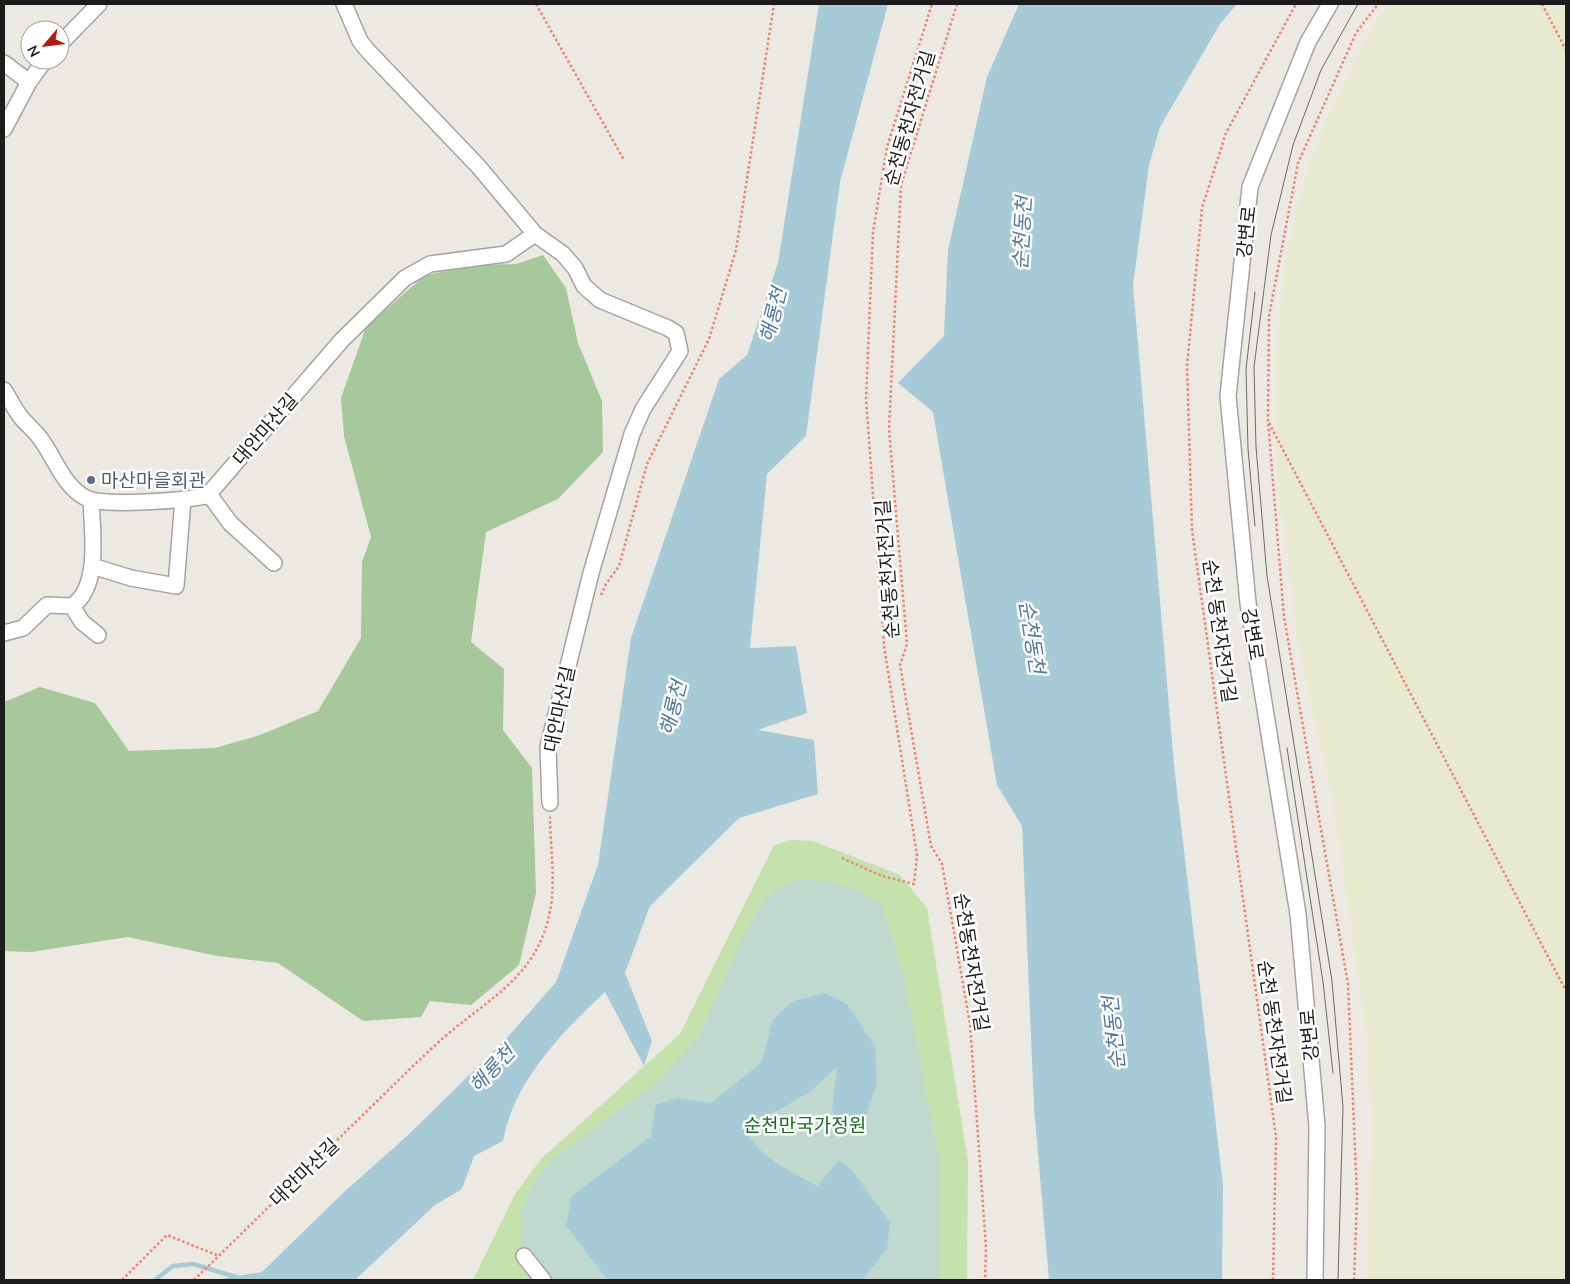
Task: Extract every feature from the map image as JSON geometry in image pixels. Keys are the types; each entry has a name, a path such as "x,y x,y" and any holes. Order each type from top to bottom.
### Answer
{"street":[{"path":"70,34 99,4"},
{"name":"대안마산길","path":"344,4 360,41 368,51 478,166 535,234 563,254 575,268 584,286 600,300 676,334 680,351 643,409 632,434 591,572 548,747 550,803"},
{"name":"강변로","path":"1315,1280 1317,1126 1298,914 1248,603 1228,396 1250,187 1308,42 1330,4"},
{"path":"4,63 29,82"},
{"path":"4,128 29,82 38,70"},
{"name":"대안마산길","path":"210,494 342,340 405,278 430,264 506,254 535,234"},
{"path":"4,390 20,415 40,438 65,479 76,492 91,500 183,500 210,494 230,523 274,564"},
{"path":"72,606 82,595 92,566 91,500"},
{"path":"92,566 131,578 176,586 183,500"},
{"path":"4,633 23,628 47,605 72,606"},
{"path":"72,606 82,622 98,635"},
{"path":"524,1256 543,1280"}],"path":[{"path":"536,4 624,160"},
{"path":"599,601 606,584 619,566 647,464 709,339 736,250 774,4"},
{"path":"842,858 882,876 914,884 917,855 884,646 866,399 873,232 887,147 932,4"},
{"name":"순천동천자전거길","path":"957,4 902,185 889,429 907,644 900,665 930,846 942,864 970,1024 986,1248 985,1280"},
{"name":"순천 동천자전거길","path":"1273,1280 1276,1137 1192,530 1187,366 1202,208 1226,132 1296,4"},
{"path":"1354,1280 1357,1197 1348,984 1284,617 1268,421 1269,316 1298,163 1356,33 1378,4"},
{"path":"1542,4 1566,50"},
{"path":"1268,421 1566,991"},
{"name":"대안마산길","path":"194,1280 415,1064 449,1033 503,991 535,952 550,911 552,894 550,803"},
{"path":"122,1280 167,1235 219,1256"}],"green space":[{"path":"1389,4 1566,4 1566,1280 1367,1280 1372,1124 1366,1028 1333,802 1297,637 1277,472 1276,351 1287,253 1305,179 1328,115 1368,33"},
{"path":"543,255 566,288 578,343 602,401 603,452 558,499 486,532 471,642 504,669 503,730 532,768 536,893 519,965 471,1005 430,1001 421,1017 363,1021 278,963 217,956 128,937 31,952 4,951 4,702 40,687 95,703 129,751 215,748 260,735 318,711 361,638 362,562 371,537 344,436 341,398 366,327 424,276 470,265 516,264"},
{"name":"순천만국가정원","path":"792,840 813,841 900,875 927,908 968,1161 967,1280 473,1280 515,1194 541,1159 680,1034 774,845"},
{"name":"순천만국가정원","path":"800,878 829,881 852,888 868,895 882,905 904,977 939,1158 939,1280 548,1280 521,1245 521,1210 533,1182 554,1158 658,1081 699,1036 744,933 762,903 777,889"}],"water":[{"name":"해룡천","path":"819,4 888,4 840,182 806,436 767,474 750,648 796,646 807,713 758,730 814,740 818,794 739,818 650,906 625,973 652,1041 644,1066 605,992 572,1024 542,1059 518,1098 509,1119 503,1141 474,1156 462,1189 435,1205 355,1280 214,1280 262,1272 344,1192 406,1137 507,1038 556,982 598,865 631,638 719,379 747,355 778,263"},
{"name":"순천동천","path":"1019,4 1237,4 1220,24 1160,127 1149,165 1133,285 1174,765 1223,1185 1222,1280 1049,1280 1034,1107 1022,826 997,785 933,412 898,383 944,336 948,250 987,77"},
{"path":"825,993 847,1004 875,1046 877,1083 866,1118 842,1127 832,1110 837,1067 811,1091 779,1110 742,1124 748,1135 764,1153 784,1168 817,1186 839,1160 851,1169 890,1222 887,1249 865,1276 864,1280 608,1280 566,1226 572,1196 651,1136 656,1104 678,1098 711,1103 762,1062 773,1019 793,1001"}],"waterway":[{"path":"155,1280 173,1266 193,1264 246,1280"}],"tram line":[{"path":"1338,1280 1343,1107 1332,981 1267,576 1256,447 1254,367 1271,235 1293,145 1321,70 1358,4"},
{"path":"1255,292 1246,369 1248,449 1255,526"},
{"path":"1287,748 1323,982 1333,1073"}],"place":[{"name":"마산마을회관","path":"91,480"}]}
